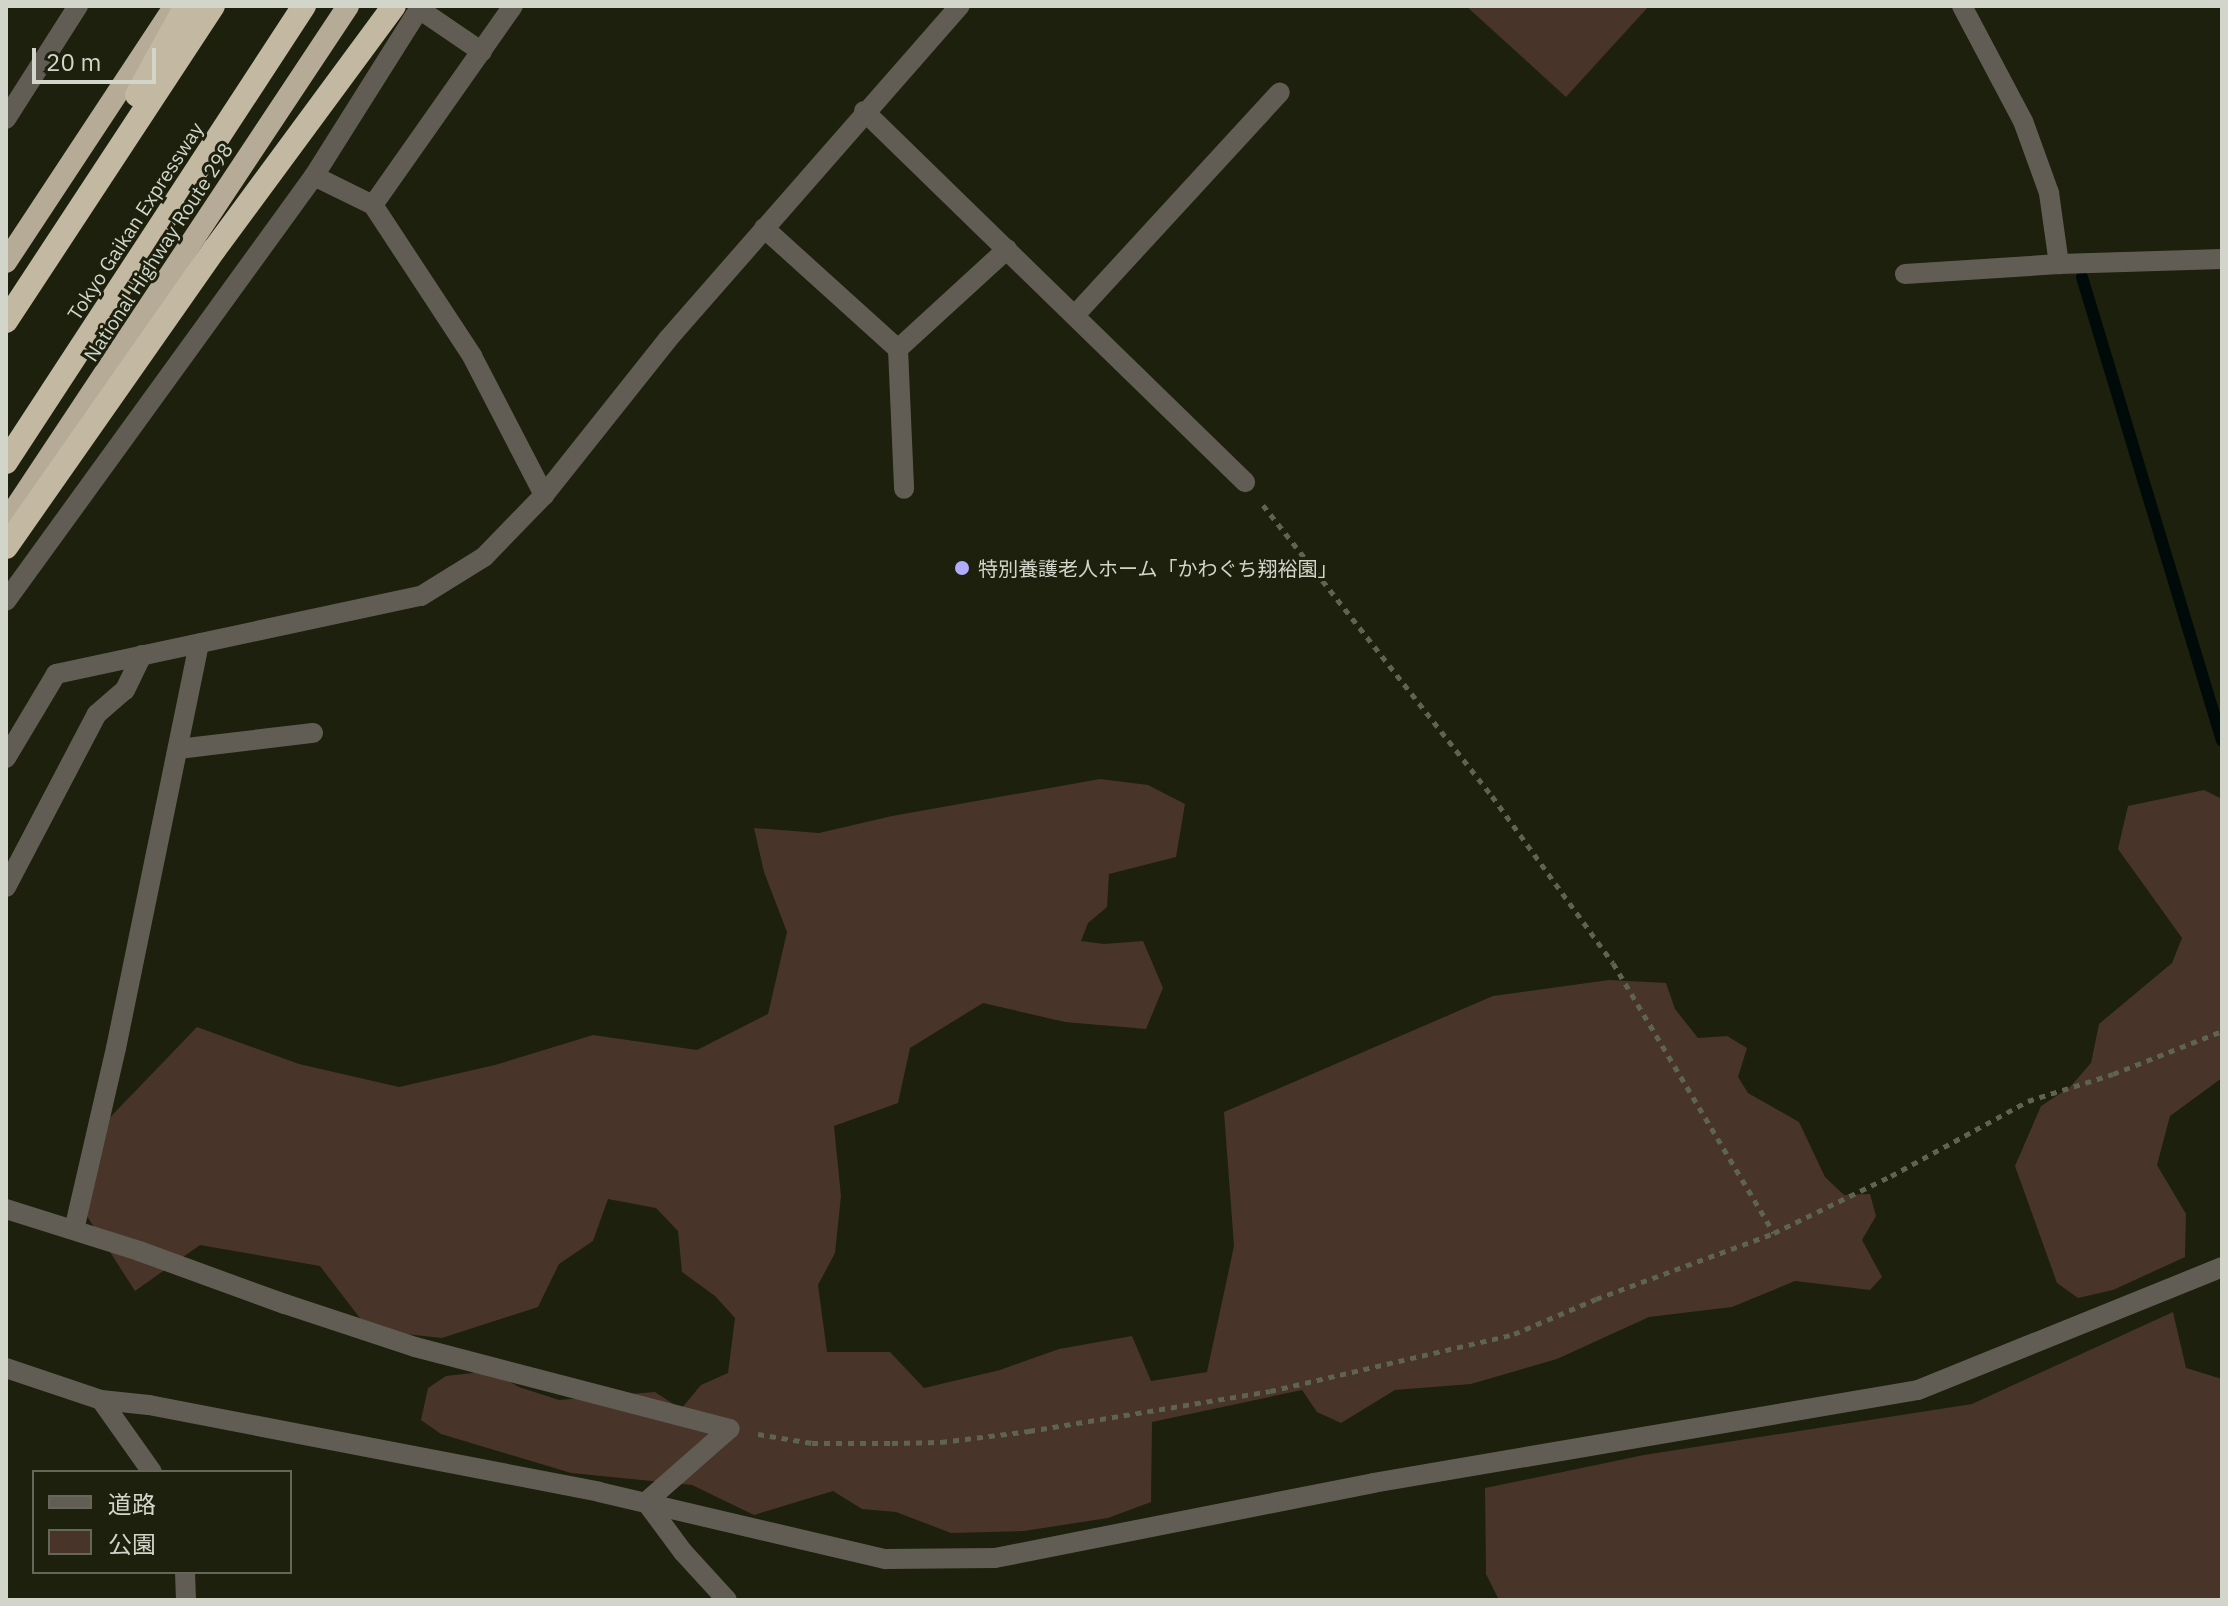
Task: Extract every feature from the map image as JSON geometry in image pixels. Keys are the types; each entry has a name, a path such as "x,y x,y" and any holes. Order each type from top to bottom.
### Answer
{"highway":[{"path":"6,262 175,6"},
{"path":"48,259 186,6"},
{"path":"6,321 213,6"},
{"name":"Tokyo Gaikan Expressway","path":"6,462 304,6"},
{"name":"National Highway Route 298","path":"6,522 348,6"},
{"path":"6,547 214,250 394,6"}],"street":[{"path":"6,119 78,6"},
{"path":"373,205 513,6"},
{"path":"6,758 56,674 421,596 484,557 544,495 668,339 864,111 960,6"},
{"path":"1962,6 2023,121 2049,193 2059,264"},
{"path":"6,601 314,176 420,8 482,52"},
{"path":"1076,314 1280,92"},
{"path":"864,111 1076,314 1197,439 1245,482"},
{"path":"314,176 373,205 472,356 544,495"},
{"path":"764,228 898,349 904,489"},
{"path":"898,349 1007,249"},
{"path":"1905,274 2059,264 2222,259"},
{"path":"74,1230 116,1048 199,643"},
{"path":"6,887 97,714 125,690 142,655"},
{"path":"178,749 313,733"},
{"path":"6,1209 415,1347 729,1429"},
{"path":"6,1368 101,1400 149,1405 646,1502 885,1559 995,1558 1373,1483 1918,1390 2222,1267"},
{"path":"101,1400 151,1470"},
{"path":"646,1502 729,1429"},
{"path":"646,1502 683,1552 727,1600"},
{"path":"185,1574 186,1600"}],"path":[{"path":"1245,482 1492,796 1613,963 1774,1233"},
{"path":"729,1429 812,1443 941,1442 1270,1391 1514,1334 1596,1299 1774,1233 1891,1176 2028,1101 2126,1069 2222,1031"}],"green space":[{"path":"1466,6 1649,6 1566,97"},
{"path":"1100,779 1148,785 1185,804 1176,857 1109,874 1107,907 1088,923 1081,941 1104,944 1143,941 1163,988 1146,1029 1065,1022 983,1003 910,1048 898,1103 834,1126 841,1196 835,1253 818,1285 827,1352 890,1352 924,1388 1000,1370 1059,1349 1132,1336 1151,1381 1207,1372 1234,1246 1224,1112 1493,996 1609,980 1666,983 1675,1009 1698,1038 1727,1036 1747,1048 1738,1077 1748,1093 1799,1122 1825,1177 1844,1195 1870,1194 1876,1216 1862,1240 1882,1277 1870,1290 1795,1281 1732,1307 1649,1317 1557,1359 1471,1384 1395,1390 1341,1423 1317,1412 1302,1390 1152,1422 1151,1502 1108,1518 1024,1531 951,1533 896,1512 862,1509 833,1491 754,1515 692,1485 571,1473 441,1434 421,1420 428,1388 446,1376 491,1371 519,1387 559,1400 655,1392 681,1409 701,1385 728,1373 735,1318 715,1296 682,1272 678,1231 656,1208 608,1199 593,1241 559,1264 538,1307 442,1338 369,1330 320,1266 200,1245 135,1291 85,1213 95,1133 197,1027 299,1064 399,1087 495,1065 593,1035 697,1050 768,1014 787,932 764,872 754,828 819,833 892,816"},
{"path":"2204,790 2222,799 2222,1078 2170,1116 2157,1165 2186,1214 2185,1257 2113,1290 2078,1298 2057,1283 2015,1166 2041,1106 2070,1087 2091,1063 2099,1024 2172,963 2182,938 2118,849 2128,806"},
{"path":"2173,1312 2186,1368 2222,1379 2222,1600 1499,1600 1486,1574 1485,1488 1644,1455 1972,1404"}],"waterway":[{"path":"2082,277 2222,740"}],"place":[{"name":"特別養護老人ホーム「かわぐち翔裕園」","path":"962,568"}]}
